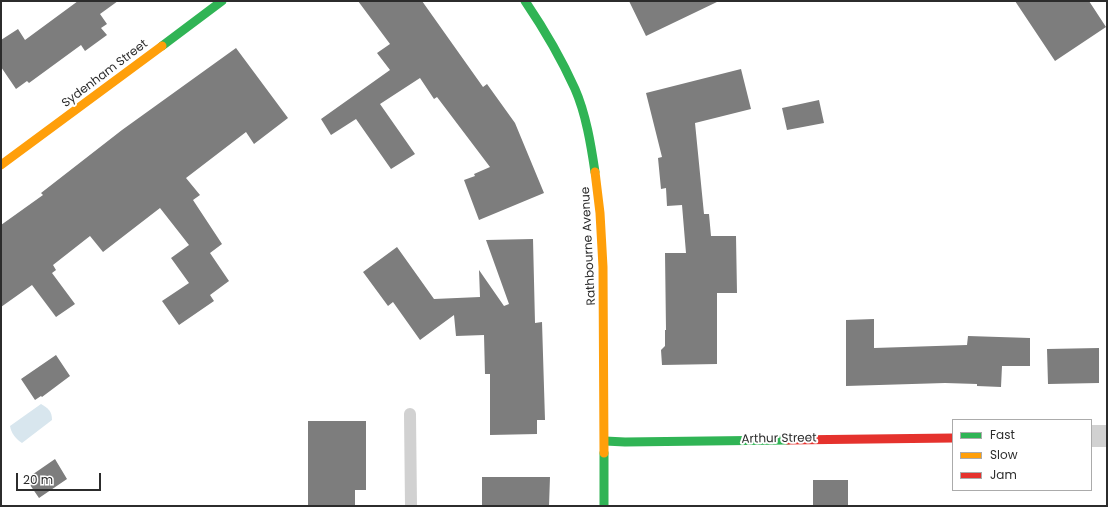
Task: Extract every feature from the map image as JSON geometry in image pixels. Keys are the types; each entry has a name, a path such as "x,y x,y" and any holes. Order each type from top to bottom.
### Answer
{"street":[{"name":"Sydenham Street","path":"1,166 222,1"},
{"name":"Rathbourne Avenue","path":"525,1 547,33 574,86 588,130 597,179 601,210 603,270 605,441 604,506"},
{"path":"1092,436 1107,436"},
{"name":"Arthur Street","path":"605,441 952,438"}],"lane":[{"path":"410,414 411,506"}],"shaded area":[{"path":"41,404 49,410 52,420 22,443 14,436 10,426"}],"building":[{"path":"78,1 118,1 100,14 107,24 101,28 107,35 85,51 81,45 29,83 27,81 16,89 1,67 1,40 18,29 25,40"},
{"path":"358,1 422,1 483,87 487,84 515,123 544,193 479,220 464,180 475,176 474,174 490,167 437,97 434,99 420,78 380,104 415,154 391,169 356,119 331,135 321,119 390,70 377,53 390,44"},
{"path":"629,1 719,1 646,36"},
{"path":"1015,1 1089,1 1106,27 1055,61"},
{"path":"236,48 288,118 254,144 246,132 186,178 200,195 193,200 222,244 210,253 229,281 210,295 214,301 179,325 162,301 189,283 171,258 189,245 160,208 103,252 90,236 53,265 56,270 52,273 75,304 56,317 32,285 1,307 1,225 43,195 41,193 122,130"},
{"path":"741,69 751,109 695,123 704,214 709,214 711,236 736,236 737,293 717,293 717,364 662,365 661,350 665,346 666,330 665,253 686,253 682,205 667,206 666,188 661,189 658,158 662,157 646,93"},
{"path":"819,100 824,123 787,130 782,108"},
{"path":"533,239 535,323 542,322 545,420 537,420 537,434 490,435 490,374 485,374 484,335 456,336 454,315 420,340 393,302 388,306 363,272 397,247 434,299 480,297 479,270 504,306 509,304 486,240"},
{"path":"874,319 874,348 967,345 968,336 1030,338 1030,366 1002,366 1001,387 977,386 977,384 945,383 846,386 846,320"},
{"path":"1099,348 1099,383 1048,384 1047,349"},
{"path":"56,355 70,376 42,397 41,396 35,400 21,379"},
{"path":"308,421 366,421 366,490 355,490 355,506 308,506"},
{"path":"55,459 67,479 39,498 26,479"},
{"path":"482,477 550,477 549,506 482,506"},
{"path":"813,480 848,480 848,506 813,506"}],"traffic: fast":[{"path":"162,46 222,1"},
{"path":"525,1 552,44 575,89 585,119 595,172"},
{"path":"605,441 788,440"},
{"path":"604,453 604,506"}],"traffic: slow":[{"path":"1,165 162,46"},
{"path":"595,172 600,213 603,267 604,453"}],"traffic: jam":[{"path":"788,440 952,438"}]}
